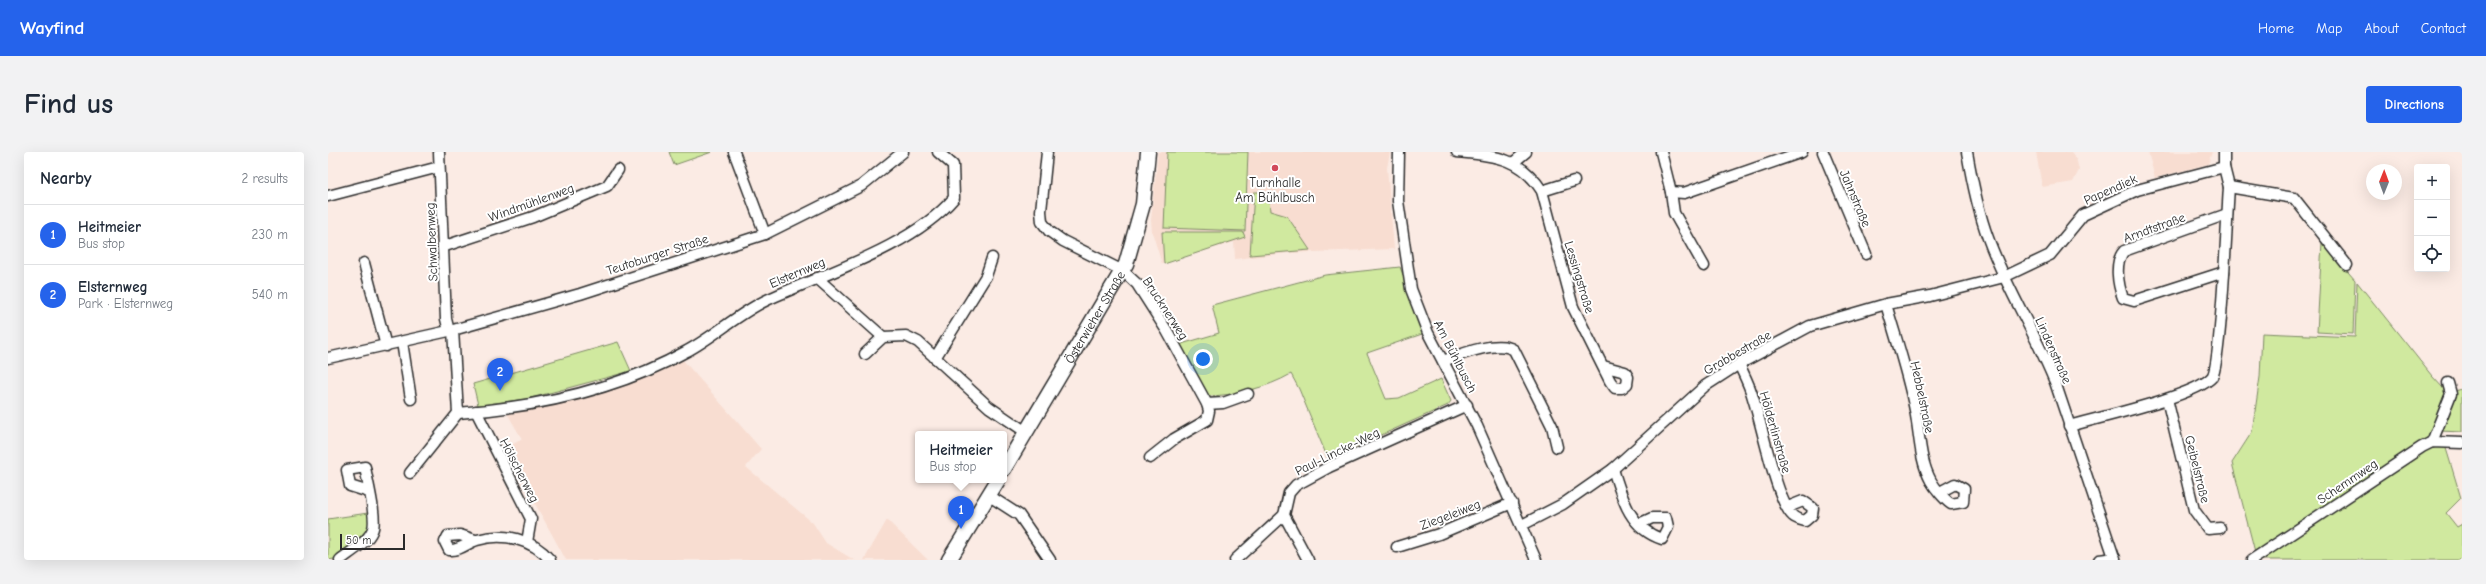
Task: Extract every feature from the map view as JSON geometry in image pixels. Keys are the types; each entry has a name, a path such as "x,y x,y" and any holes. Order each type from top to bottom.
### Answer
{"street":[{"name":"Schwalbenweg","path":"440,152 439,167 441,177 445,246 446,319 451,331 458,413"},
{"path":"734,152 764,234"},
{"name":"Elsternweg","path":"458,413 476,412 569,396 632,377 686,352 767,300 871,255 904,237 946,208 954,198 953,165 938,152"},
{"path":"1047,152 1041,211 1042,222 1049,231 1063,241 1123,271"},
{"name":"Österwieher Straße","path":"1007,464 1123,271 1132,247 1141,212 1148,152"},
{"name":"Am Bühlbusch","path":"1399,152 1398,201 1411,289 1424,324 1467,405 1522,525 1536,560"},
{"name":"Lessingstraße","path":"1457,152 1493,156 1514,162 1532,176 1542,191 1574,307 1603,366"},
{"path":"1514,162 1526,152"},
{"path":"1661,152 1671,192 1674,213 1704,266"},
{"path":"1671,192 1684,193 1802,152"},
{"name":"Jahnstraße","path":"1823,152 1866,254"},
{"name":"Lindenstraße","path":"1967,152 1988,237 2004,277 2044,354 2115,559"},
{"path":"2069,426 2168,399 2202,385 2212,376 2215,368 2224,272 2226,214 2229,187 2224,167 2224,152"},
{"name":"Teutoburger Straße","path":"328,358 451,331 580,294 764,234 861,186 898,154"},
{"path":"328,196 439,167"},
{"name":"Papendiek","path":"2004,277 2050,255 2083,214 2137,190 2224,167"},
{"name":"Windmühlenweg","path":"445,246 533,217 607,186 618,170"},
{"path":"1542,191 1574,181"},
{"path":"2229,187 2294,198 2347,265"},
{"name":"Arndtstraße","path":"2224,272 2134,301 2123,298 2118,284 2120,256 2124,251 2226,214"},
{"path":"935,358 986,276 992,258"},
{"path":"364,263 386,346"},
{"name":"Brucknerweg","path":"1123,271 1137,284 1167,331 1207,404"},
{"name":"Grabbestraße","path":"1522,525 1563,504 1613,469 1705,386 1739,364 1810,326 1886,304 1930,296 2004,277"},
{"path":"817,278 883,337"},
{"name":"Hebbelstraße","path":"1886,304 1909,382 1923,460 1931,482 1940,492"},
{"path":"865,354 883,337 896,335 906,336 918,342 989,407 1026,432"},
{"path":"402,342 411,399"},
{"path":"1443,362 1489,348 1509,347 1514,350 1552,426 1557,447"},
{"name":"Hölderlinstraße","path":"1739,364 1753,397 1777,484 1788,507"},
{"path":"2448,383 2451,394 2432,442 2462,443"},
{"path":"1150,458 1174,439 1207,420 1209,411 1207,404 1222,402 1248,394"},
{"name":"Geibelstraße","path":"2168,399 2194,510 2208,530 2220,528"},
{"name":"Paul-Lincke-Weg","path":"1284,515 1289,493 1306,479 1467,405"},
{"name":"Hölscherweg","path":"476,412 531,520 527,542"},
{"path":"410,473 458,413"},
{"name":"Schemmweg","path":"2252,560 2432,442"},
{"path":"1613,469 1631,518 1639,524"},
{"path":"949,560 996,483"},
{"path":"340,560 372,533 374,527 369,492"},
{"path":"988,495 1018,515 1050,560"},
{"name":"Ziegeleiweg","path":"1397,546 1440,534 1512,503"},
{"path":"1235,560 1284,515 1308,560"},
{"path":"476,540 499,537 527,542 550,560"},
{"path":"2099,560 2115,559"}],"shaded area":[{"path":"1158,152 1390,152 1387,168 1394,249 1288,253 1235,259 1234,242 1162,264 1152,232 1151,220"},
{"path":"2036,152 2071,152 2076,158 2079,170 2073,182 2042,187"},
{"path":"2148,152 2212,152 2208,164 2155,178"},
{"path":"682,359 761,449 746,467 813,523 826,543 854,560 566,560 505,449 522,439 507,413 571,400"},
{"path":"887,520 928,560 864,560"}],"green space":[{"path":"669,152 712,152 674,165"},
{"path":"1167,152 1248,152 1245,231 1164,228"},
{"path":"1254,192 1262,192 1269,198 1270,211 1287,216 1310,250 1250,255"},
{"path":"1162,232 1243,232 1245,237 1164,264"},
{"path":"2322,242 2355,280 2353,334 2317,332"},
{"path":"1400,267 1425,333 1367,353 1386,399 1399,398 1441,379 1451,401 1448,405 1328,459 1299,389 1291,374 1282,379 1250,390 1227,395 1206,396 1178,345 1219,333 1212,305 1325,275"},
{"path":"2357,282 2444,389 2446,399 2429,438 2255,552 2232,463 2252,432 2260,377 2262,333 2355,337"},
{"path":"618,342 631,371 527,399 478,405 473,384"},
{"path":"2462,389 2462,432 2440,431 2455,391"},
{"path":"2445,445 2461,498 2446,513 2457,527 2462,524 2462,560 2260,560 2426,450"},
{"path":"368,513 369,524 366,532 334,559 328,560 328,519"}],"place":[{"name":"Turnhalle Am Bühlbusch","path":"1275,168"},
{"name":"Elsternweg","path":"500,391"},
{"name":"Heitmeier","path":"961,529"}]}
